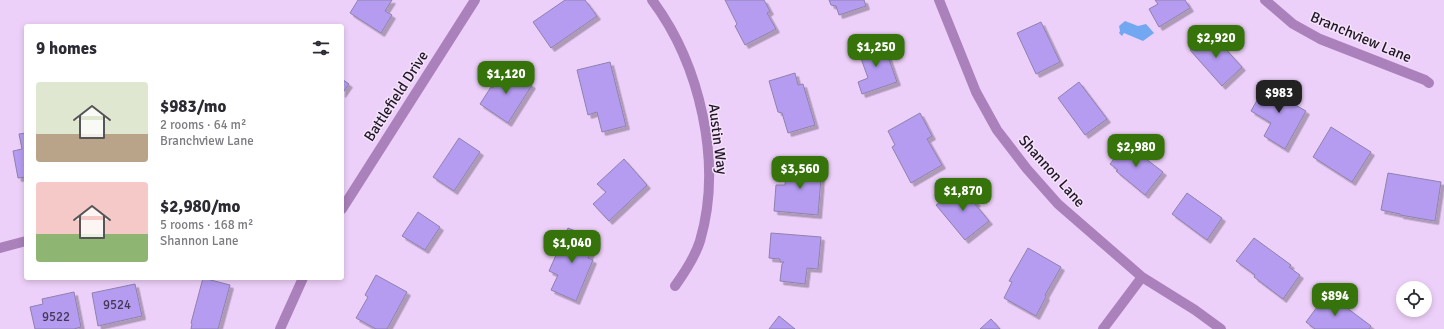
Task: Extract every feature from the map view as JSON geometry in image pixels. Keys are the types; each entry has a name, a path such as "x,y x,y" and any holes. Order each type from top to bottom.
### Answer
{"street":[{"name":"Battlefield Drive","path":"344,206 476,0"},
{"name":"Austin Way","path":"652,0 661,12 679,45 691,73 703,118 708,156 706,217 700,242 689,265 675,286"},
{"name":"Shannon Lane","path":"939,0 976,92 997,130 1027,169 1058,204 1142,277 1195,310 1220,329"},
{"name":"Branchview Lane","path":"1265,0 1293,24 1320,39 1425,80 1429,83"},
{"path":"0,248 24,242"},
{"path":"1103,329 1142,277"},
{"path":"280,329 302,280"}],"water":[{"path":"1125,21 1138,26 1146,24 1154,33 1143,41 1124,33 1122,36 1119,33 1119,26"}],"building":[{"path":"358,0 392,0 385,11 392,15 381,33 350,13"},
{"path":"565,0 585,0 597,16 551,48 533,22"},
{"path":"725,0 764,0 770,11 767,13 776,29 745,45 735,26 737,24"},
{"path":"829,0 864,0 866,6 839,15 836,6 831,5"},
{"path":"1155,0 1185,0 1190,8 1159,27 1149,9 1158,4"},
{"path":"1041,22 1060,62 1036,74 1017,33"},
{"path":"1210,32 1242,67 1222,86 1190,50"},
{"path":"883,42 897,82 862,94 858,82 868,78 858,50"},
{"path":"610,62 626,126 602,132 597,112 588,115 577,70"},
{"path":"505,68 532,85 508,123 480,104 491,87 493,88"},
{"path":"795,73 798,85 803,84 815,125 788,133 782,113 778,112 769,81"},
{"path":"344,80 349,84 344,91"},
{"path":"1079,82 1107,119 1085,135 1058,98"},
{"path":"1272,83 1293,96 1290,102 1306,111 1285,149 1264,136 1271,123 1251,111 1264,88 1268,90"},
{"path":"920,113 932,136 927,139 942,165 911,183 892,147 895,145 888,131"},
{"path":"1331,127 1371,152 1352,182 1313,157"},
{"path":"24,133 24,177 18,178 13,151 22,149 19,134"},
{"path":"459,138 480,152 454,191 433,177"},
{"path":"1128,141 1138,150 1137,152 1163,172 1145,195 1116,171 1118,170 1110,164"},
{"path":"624,159 647,185 609,221 593,204 606,192 597,184"},
{"path":"787,164 822,166 818,215 774,211 776,185 785,185"},
{"path":"1388,173 1441,182 1435,221 1381,210"},
{"path":"962,184 977,203 975,204 989,221 965,240 936,205"},
{"path":"1187,193 1222,218 1207,240 1172,214"},
{"path":"418,212 440,227 425,250 402,236"},
{"path":"568,228 597,240 588,258 593,260 576,301 551,290 558,275 549,271"},
{"path":"771,233 821,237 818,269 807,268 805,284 780,281 782,264 784,262 780,262 780,259 769,258"},
{"path":"1254,238 1291,265 1289,267 1300,275 1283,299 1236,261"},
{"path":"1028,248 1061,267 1045,295 1046,297 1036,316 1004,298 1012,282 1009,281"},
{"path":"376,275 407,292 387,329 376,329 356,318 368,297 365,295"},
{"path":"202,280 211,280 230,285 218,329 191,329 191,323"},
{"path":"135,284 142,316 98,326 92,293"},
{"path":"74,292 81,327 74,329 35,329 30,307 43,304 42,299"},
{"path":"1326,295 1342,306 1343,305 1371,326 1369,329 1315,329 1306,322"},
{"path":"779,316 795,329 769,329"},
{"path":"991,319 1000,329 980,329"}]}
